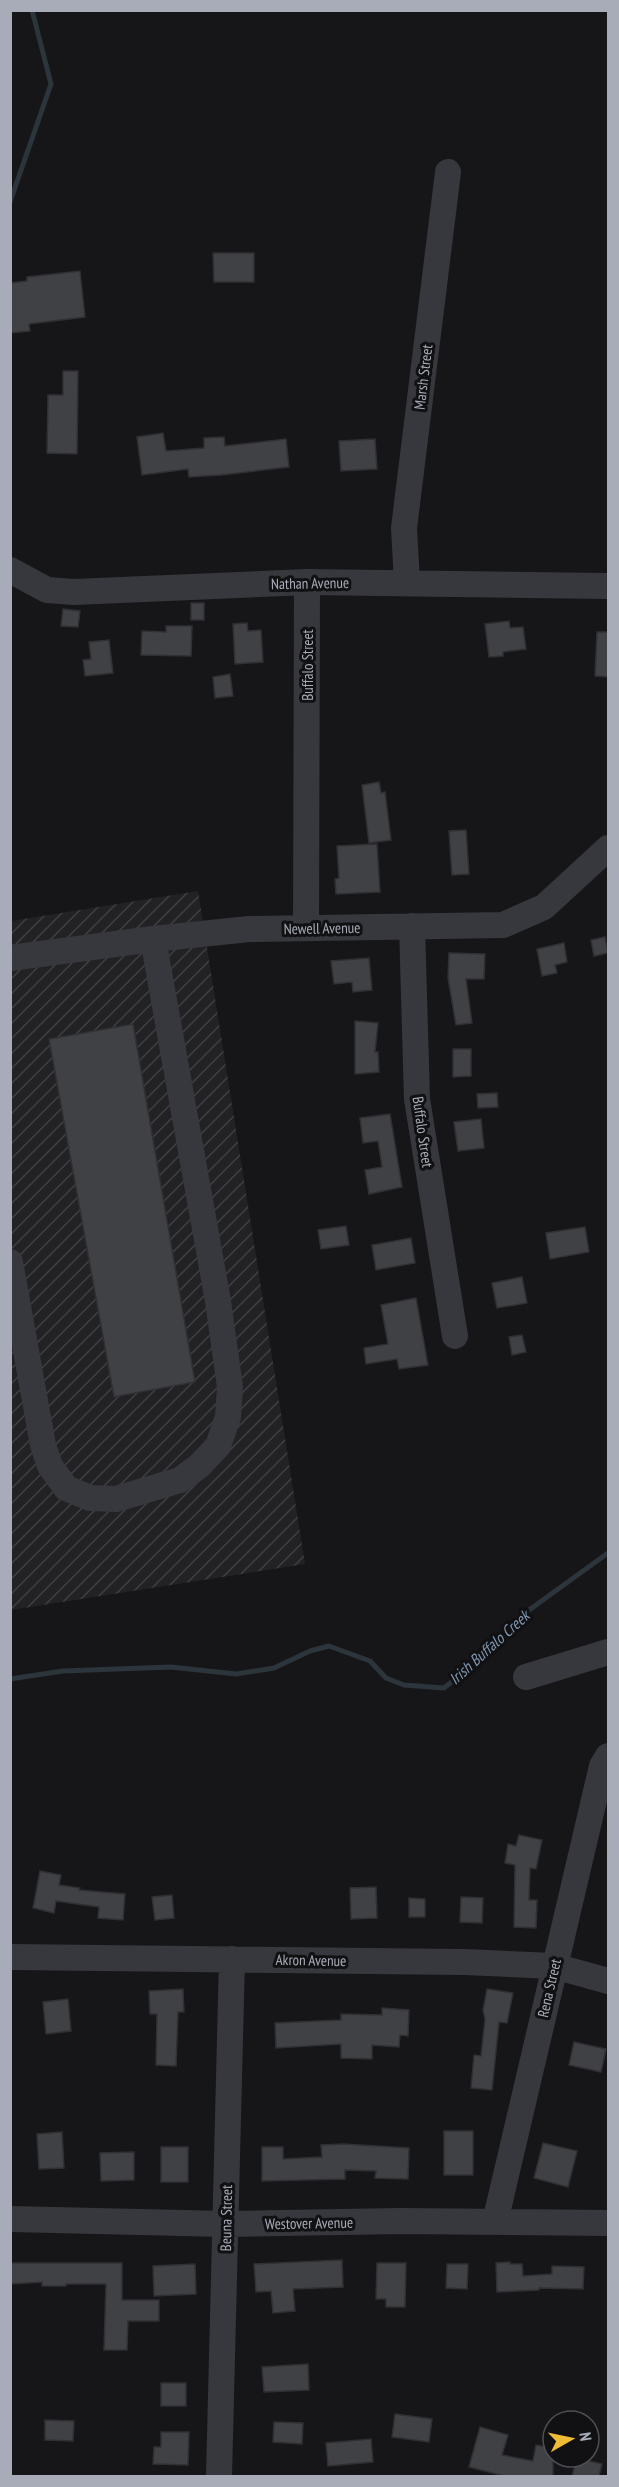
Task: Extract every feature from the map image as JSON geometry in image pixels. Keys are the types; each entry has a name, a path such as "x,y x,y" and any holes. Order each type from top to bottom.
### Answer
{"street":[{"name":"Marsh Street","path":"407,582 404,528 448,172"},
{"name":"Nathan Avenue","path":"13,572 47,590 74,592 307,582 609,585"},
{"name":"Buffalo Street","path":"306,928 307,582"},
{"name":"Newell Avenue","path":"10,958 249,929 503,925 544,907 609,848"},
{"name":"Buffalo Street","path":"412,926 417,1099 455,1336"},
{"path":"10,1262 43,1445 50,1466 66,1488 90,1498 116,1499 180,1479 199,1466 218,1446 228,1417 230,1387 218,1300 153,939"},
{"path":"526,1677 609,1652"},
{"name":"Rena Street","path":"495,2222 602,1766 609,1756"},
{"name":"Akron Avenue","path":"10,1957 465,1962 554,1966 609,1981"},
{"name":"Beuna Street","path":"219,2476 232,1959"},
{"name":"Westover Avenue","path":"10,2219 226,2224 609,2223"}],"shaded area":[{"path":"198,891 305,1564 11,1610 11,921"}],"building":[{"path":"213,253 254,253 254,282 214,282"},
{"path":"80,271 85,317 29,324 30,331 10,333 10,283 27,281 27,277"},
{"path":"63,371 78,371 77,454 47,453 48,395 63,395"},
{"path":"163,433 166,451 204,448 204,438 224,437 225,446 286,439 289,467 189,477 188,469 142,475 137,437"},
{"path":"375,439 377,469 341,471 339,441"},
{"path":"191,603 204,603 204,620 191,620"},
{"path":"63,609 80,611 78,627 61,626"},
{"path":"509,621 510,628 523,627 526,649 503,652 503,656 489,657 485,624"},
{"path":"247,623 248,631 261,630 263,662 235,664 233,624"},
{"path":"166,626 192,626 191,656 141,655 142,631 166,632"},
{"path":"597,632 609,632 609,677 595,676"},
{"path":"109,640 113,673 85,676 83,660 91,659 89,642"},
{"path":"230,674 233,696 215,698 213,677"},
{"path":"379,782 381,793 385,792 391,840 369,843 362,785"},
{"path":"466,830 469,874 452,875 449,831"},
{"path":"377,844 380,892 336,894 335,879 339,878 337,846"},
{"path":"605,937 608,953 594,956 591,940"},
{"path":"564,943 567,962 555,965 557,973 542,976 537,949"},
{"path":"449,953 485,954 484,979 466,979 472,1023 456,1025 448,978"},
{"path":"369,958 372,990 353,992 352,982 334,984 331,961"},
{"path":"355,1021 378,1023 375,1052 378,1052 379,1072 355,1074"},
{"path":"133,1024 195,1382 114,1397 49,1039"},
{"path":"453,1049 471,1049 471,1076 453,1077"},
{"path":"497,1093 498,1107 478,1108 477,1094"},
{"path":"390,1114 402,1187 369,1194 365,1170 382,1167 378,1141 363,1143 360,1118"},
{"path":"481,1119 484,1148 458,1151 454,1122"},
{"path":"346,1226 349,1245 321,1249 318,1230"},
{"path":"585,1227 589,1252 550,1259 546,1233"},
{"path":"411,1238 415,1263 376,1270 372,1245"},
{"path":"522,1277 527,1303 497,1308 492,1283"},
{"path":"416,1298 428,1365 399,1369 397,1359 366,1364 364,1348 388,1344 381,1305"},
{"path":"522,1335 526,1352 512,1355 509,1337"},
{"path":"519,1835 542,1840 536,1869 530,1868 529,1900 537,1900 536,1928 514,1927 515,1865 505,1863 508,1844 516,1846"},
{"path":"40,1871 61,1875 59,1885 80,1888 79,1890 125,1894 123,1920 98,1918 99,1907 56,1901 54,1913 33,1908"},
{"path":"376,1887 377,1918 351,1919 350,1888"},
{"path":"172,1895 174,1918 155,1920 152,1897"},
{"path":"461,1897 483,1898 482,1923 460,1922"},
{"path":"409,1898 425,1899 425,1917 409,1917"},
{"path":"183,1989 184,2012 178,2012 176,2066 156,2065 157,2014 150,2014 149,1991"},
{"path":"487,1989 513,1993 507,2023 499,2022 492,2090 471,2088 474,2055 481,2056 485,2019 483,2010"},
{"path":"68,1999 71,2031 46,2034 43,2002"},
{"path":"382,2008 409,2010 408,2036 400,2035 399,2047 372,2045 372,2059 341,2058 341,2044 276,2048 275,2023 341,2020 341,2014 382,2015"},
{"path":"574,2042 606,2049 601,2072 569,2065"},
{"path":"444,2131 473,2131 473,2175 444,2175"},
{"path":"62,2132 64,2168 39,2169 37,2134"},
{"path":"543,2143 577,2151 568,2187 534,2178"},
{"path":"321,2145 409,2148 408,2179 375,2178 376,2171 345,2170 345,2179 262,2181 262,2147 283,2147 283,2159 322,2157"},
{"path":"161,2147 188,2147 188,2182 161,2182"},
{"path":"134,2152 134,2180 101,2181 100,2153"},
{"path":"342,2260 343,2287 293,2289 295,2311 273,2313 271,2291 256,2292 254,2264"},
{"path":"510,2262 510,2264 522,2264 523,2276 552,2274 552,2266 584,2267 583,2289 539,2288 539,2290 497,2292 496,2263"},
{"path":"10,2263 122,2263 122,2300 159,2300 159,2321 128,2321 127,2350 104,2350 106,2284 42,2286 42,2282 10,2284"},
{"path":"377,2263 406,2263 405,2307 386,2307 386,2299 376,2299"},
{"path":"195,2264 196,2294 154,2296 153,2266"},
{"path":"447,2264 468,2264 467,2289 446,2288"},
{"path":"308,2364 309,2390 264,2392 262,2367"},
{"path":"161,2383 186,2383 186,2406 161,2406"},
{"path":"395,2414 432,2419 429,2442 392,2437"},
{"path":"45,2420 74,2421 73,2441 45,2440"},
{"path":"274,2422 303,2423 302,2444 273,2442"},
{"path":"480,2427 508,2435 502,2455 533,2461 536,2445 541,2446 541,2469 553,2469 553,2476 504,2476 469,2467"},
{"path":"161,2432 189,2432 188,2465 153,2464 154,2447 161,2447"},
{"path":"371,2439 373,2462 328,2466 326,2443"},
{"path":"574,2469 601,2469 599,2476 572,2476"}],"waterway":[{"path":"10,202 51,84 32,10"},
{"name":"Irish Buffalo Creek","path":"10,1679 63,1671 171,1667 236,1674 274,1668 310,1651 329,1646 370,1661 386,1678 404,1685 444,1688 472,1666 518,1618 608,1553"}]}
